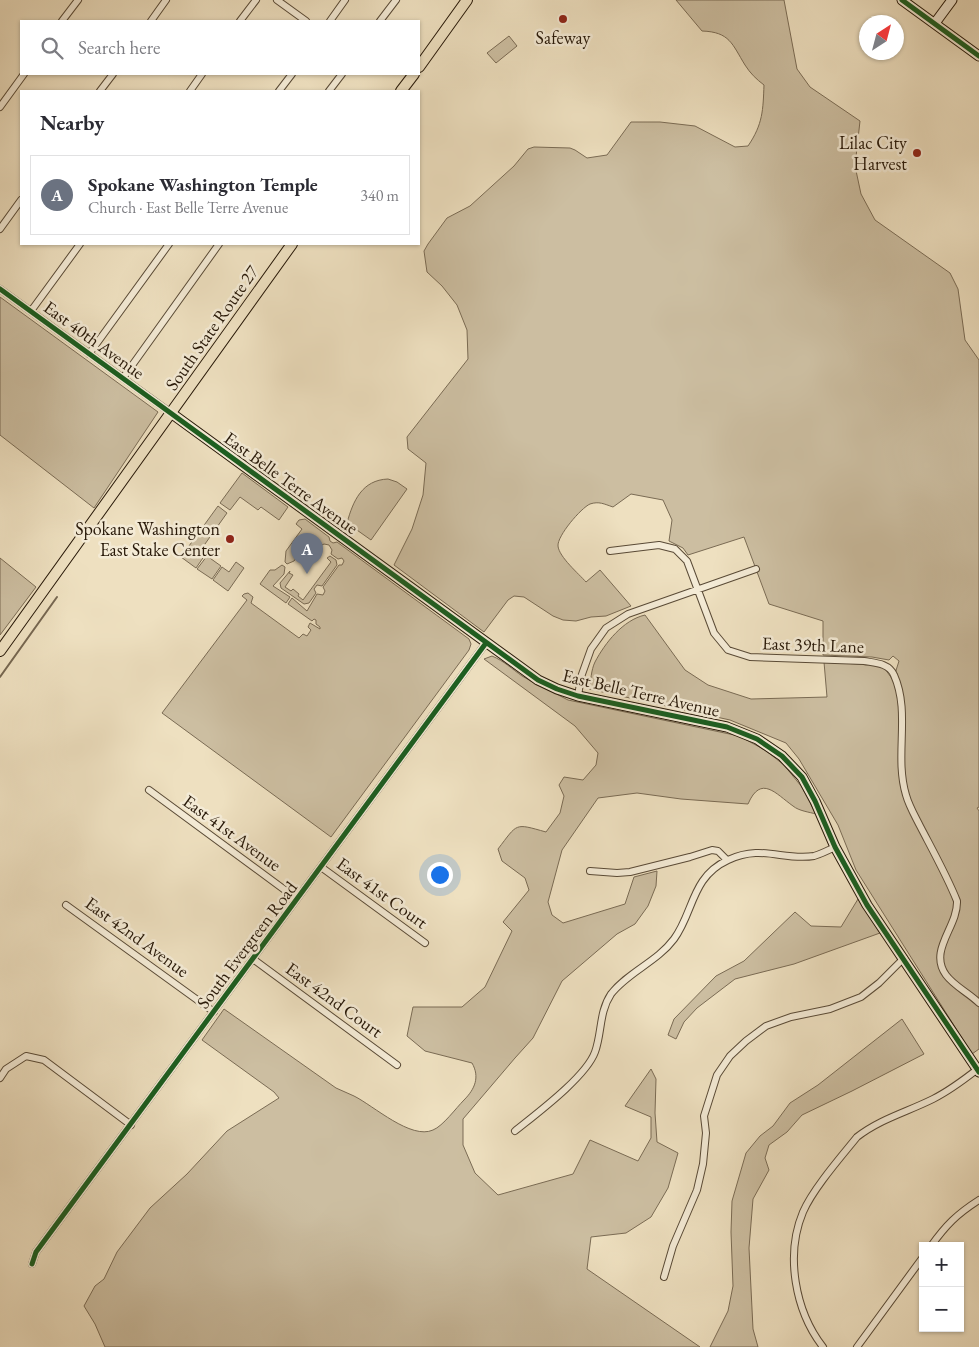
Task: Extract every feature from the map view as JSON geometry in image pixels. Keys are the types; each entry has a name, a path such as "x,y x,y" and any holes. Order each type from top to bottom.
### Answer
{"main road":[{"path":"420,66 467,0"},
{"path":"402,90 413,75"},
{"name":"South State Route 27","path":"0,650 291,245"}],"street":[{"path":"63,20 78,0"},
{"path":"152,20 166,0"},
{"path":"241,20 256,0"},
{"path":"277,0 305,20"},
{"path":"331,20 345,0"},
{"path":"381,20 396,0"},
{"path":"902,0 979,56"},
{"path":"935,24 952,0"},
{"path":"0,107 23,75"},
{"path":"101,90 112,75"},
{"path":"191,90 201,75"},
{"path":"280,90 291,75"},
{"path":"330,90 341,75"},
{"path":"0,229 20,201"},
{"path":"31,311 79,245"},
{"path":"89,354 168,245"},
{"path":"123,378 218,245"},
{"name":"East 40th Avenue","path":"0,289 171,413"},
{"name":"East Belle Terre Avenue","path":"171,413 538,680 578,696 727,727 757,739 782,756 802,777 815,801 835,847 867,905 979,1070"},
{"name":"East 39th Lane","path":"610,551 659,545 676,549 686,561 714,633 728,650 750,657 864,661 878,663 890,668 894,675 903,714 901,760 906,795 957,902 955,916 940,953 941,964 945,974 979,1003"},
{"path":"578,696 581,677 591,650 606,628 628,614 756,569"},
{"name":"South Evergreen Road","path":"32,1264 36,1252 486,643"},
{"name":"East 41st Avenue","path":"149,790 297,900"},
{"path":"515,1132 580,1075 590,1062 595,1051 604,1006 618,987 660,954 674,939 695,893 713,870 727,860 747,853 767,852 793,856 815,856 835,847"},
{"path":"590,871 617,874 630,872 712,850 718,851 727,860"},
{"name":"East 41st Court","path":"321,867 425,943"},
{"name":"East 42nd Avenue","path":"66,905 214,1012"},
{"path":"664,1277 673,1246 697,1190 703,1164 706,1133 704,1116 717,1075 730,1056 766,1026 791,1017 830,1009 861,997 879,983 904,958"},
{"name":"East 42nd Court","path":"253,959 398,1065"},
{"path":"0,1078 6,1069 26,1056 44,1060 131,1125"},
{"path":"823,1347 802,1312 796,1275 795,1248 797,1232 807,1205 840,1158 867,1129 878,1122 935,1098 979,1070"},
{"path":"934,1242 960,1211 979,1200"},
{"path":"857,1347 919,1262"}],"shaded area":[{"path":"676,0 784,0 797,69 810,87 860,121 855,166 861,194 875,220 950,273 958,289 965,340 979,360 979,807 977,808 979,811 979,1049 972,1054 856,870 838,825 799,759 786,743 730,720 589,689 594,665 609,640 629,622 645,615 685,670 708,685 751,699 827,697 824,662 876,665 885,669 893,680 899,661 893,656 889,660 872,657 823,655 823,621 769,604 744,537 688,555 683,548 669,541 672,520 663,500 631,494 613,507 599,503 590,504 576,516 561,536 558,546 559,550 565,560 586,582 600,570 631,606 606,616 576,621 563,620 553,616 524,597 514,596 508,600 484,632 394,565 412,529 423,495 426,463 408,449 407,437 468,359 467,330 457,305 442,286 427,272 424,251 447,218 470,206 514,166 528,149 534,147 570,148 587,158 607,155 631,122 660,122 695,126 735,147 748,146 757,131 762,109 764,85 749,71 729,41 719,34 702,31"},
{"path":"509,36 517,46 496,63 487,53"},
{"path":"0,297 158,412 94,508 0,435"},
{"path":"242,473 288,507 279,520 261,507 258,510 240,497 230,510 220,503"},
{"path":"388,479 397,482 407,489 371,540 347,523 352,507 360,493 371,483"},
{"path":"218,506 227,513 200,551 205,555 196,568 181,557"},
{"path":"305,519 329,537 330,541 333,543 337,542 469,639 471,644 469,650 331,837 162,713 247,600 242,596 244,594 248,593 253,597 251,603 299,638 303,634 307,636 311,630 308,627 310,623 320,629 316,624 316,620 312,621 288,604 292,598 307,611 317,594 323,595 325,591 323,587 344,561 342,558 338,559 331,554 332,550 329,545 324,544 320,546 310,536 306,538 308,542 294,561 287,564 285,562 286,551 302,529 296,524 299,520"},
{"path":"207,556 221,566 212,579 197,569"},
{"path":"330,556 336,560 337,565 322,586 317,585 314,589 316,593 309,603 304,604 281,588 280,583 290,571 289,573 293,575 285,587 291,591 293,589 303,600 331,562 327,558"},
{"path":"0,558 36,587 0,635"},
{"path":"236,562 244,568 228,591 213,580 222,567 229,572"},
{"path":"282,565 285,567 284,574 273,586 290,597 286,603 260,584 270,570 275,570"},
{"path":"492,656 522,676 568,700 739,736 765,750 784,765 801,786 816,814 798,809 775,792 763,788 753,795 748,804 681,799 637,793 598,798 562,850 548,902 552,915 563,923 625,904 634,877 657,871 656,886 648,906 635,924 617,934 562,981 533,1038 463,1119 463,1145 475,1173 498,1195 573,1174 590,1140 638,1161 651,1138 651,1117 625,1106 651,1069 656,1079 655,1113 657,1142 678,1153 668,1188 651,1217 626,1233 591,1237 587,1269 700,1347 105,1347 95,1324 84,1306 95,1286 104,1279 117,1252 150,1208 187,1174 227,1131 279,1098 274,1092 202,1040 224,1009 336,1088 414,1130 424,1132 437,1128 471,1092 476,1078 472,1063 425,1051 407,1036 413,1007 462,1007 485,987 512,931 503,922 529,890 525,878 502,861 498,849 509,834 518,827 528,827 546,832 560,813 564,796 559,785 564,777 583,780 596,765 598,753 575,726 484,659"},
{"path":"858,899 880,933 794,964 735,979 697,1008 684,1022 676,1039 668,1035 674,1019 716,976 744,961 795,912 811,926 841,927"},
{"path":"902,1019 924,1054 802,1115 787,1132 769,1145 765,1158 769,1170 753,1199 749,1248 753,1329 758,1347 710,1347 728,1311 733,1286 732,1201 746,1153 760,1136 773,1126 790,1103 818,1085"}],"waterway":[{"path":"0,677 57,597"}],"cycle path":[{"path":"902,0 979,56"},
{"path":"0,289 538,680 578,696 727,727 757,739 782,756 802,777 815,801 835,847 867,905 979,1072"},
{"path":"32,1264 36,1252 486,643"}],"place":[{"name":"Safeway","path":"563,19"},
{"name":"Lilac City Harvest","path":"917,153"},
{"name":"Spokane Washington East Stake Center","path":"230,539"},
{"name":"Spokane Washington Temple","path":"307,574"}]}
